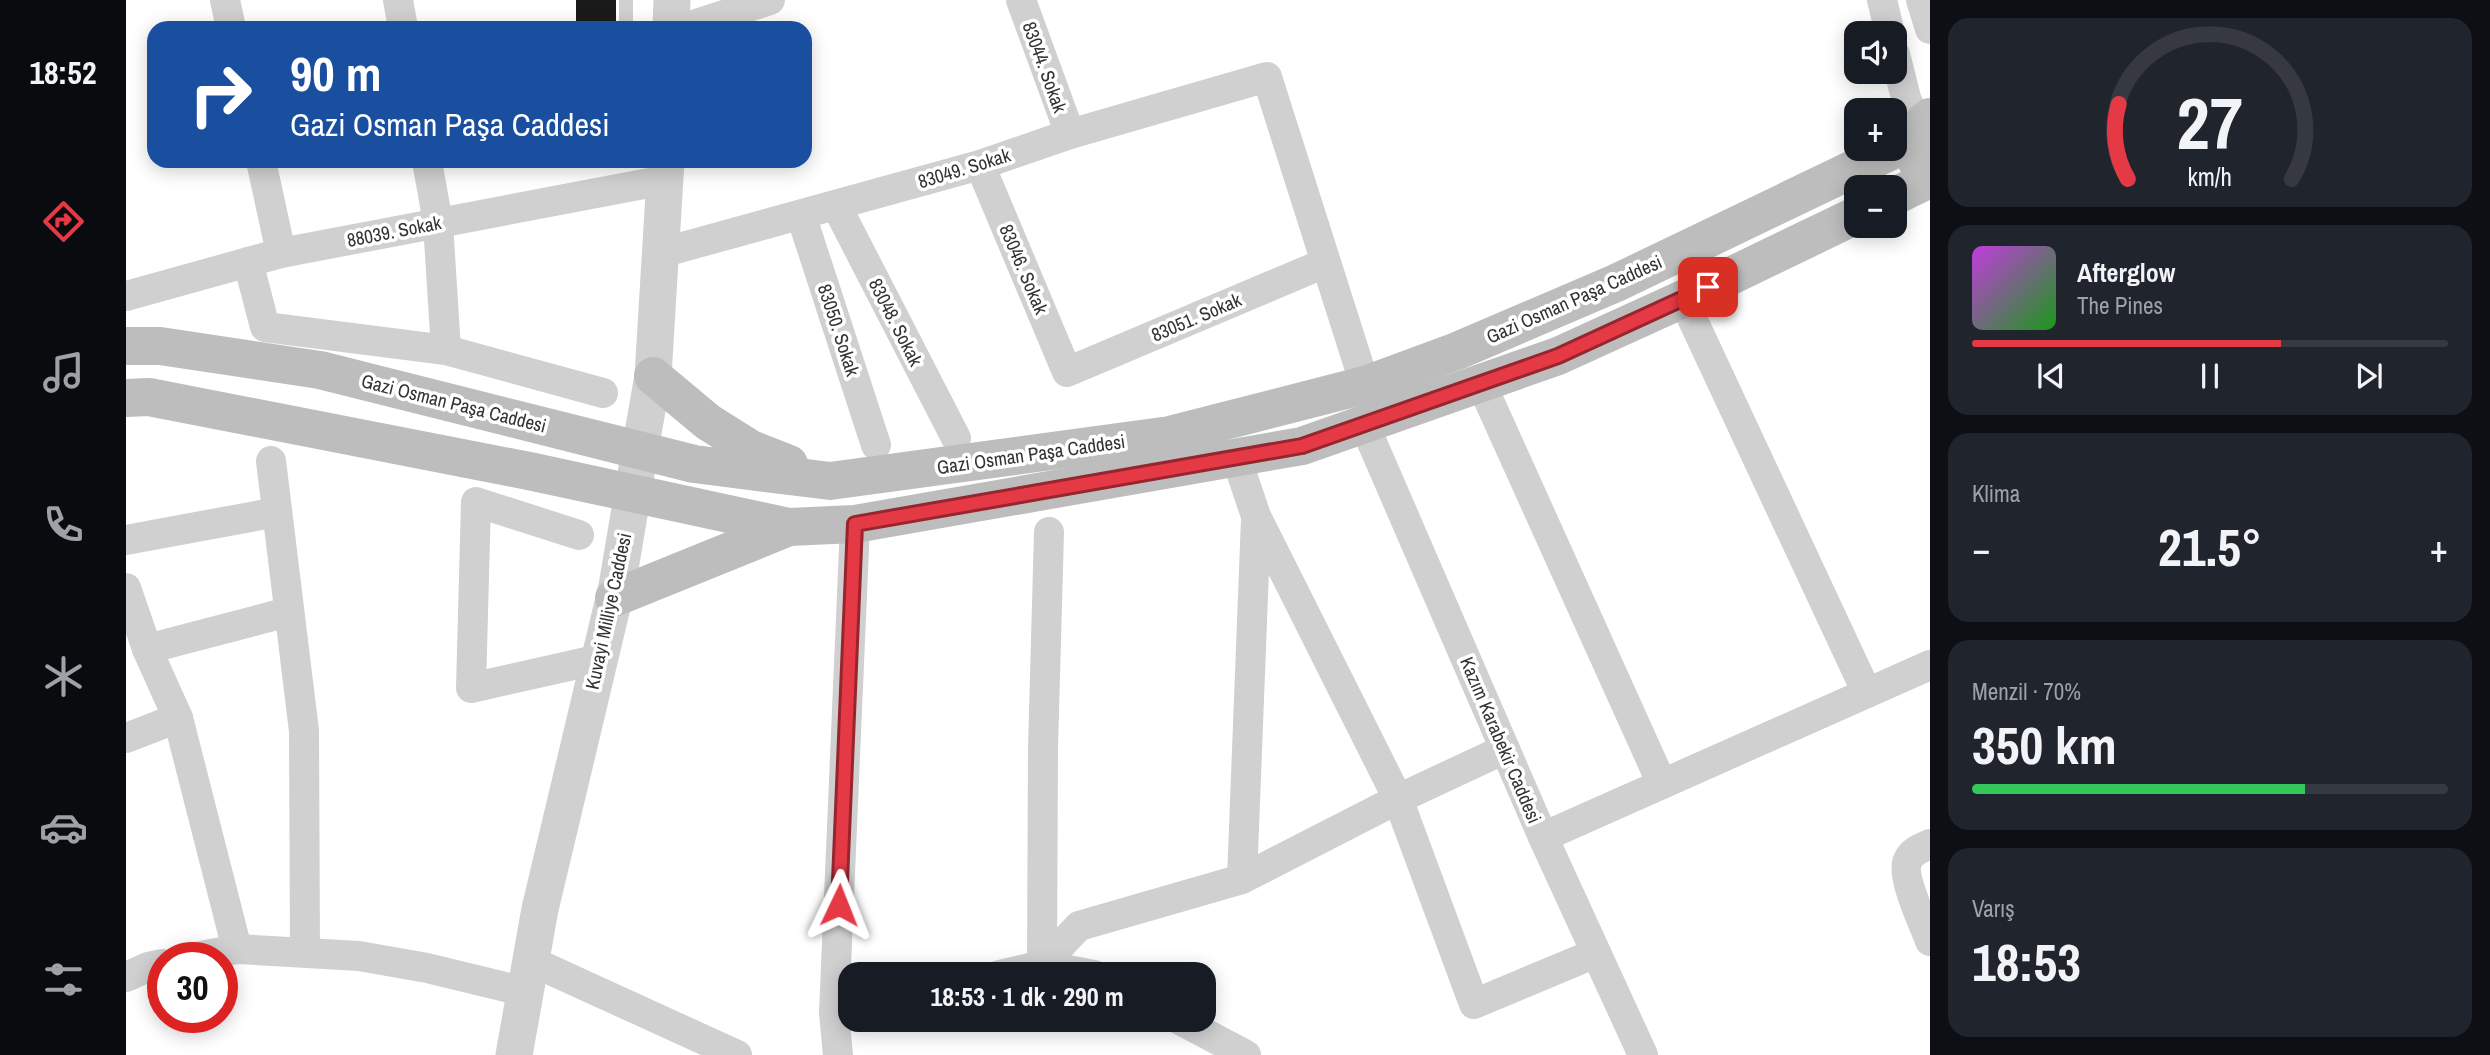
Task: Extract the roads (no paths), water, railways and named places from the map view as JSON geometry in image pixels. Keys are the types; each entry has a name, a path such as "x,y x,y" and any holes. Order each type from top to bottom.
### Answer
{"main road":[{"path":"1907,190 1930,178 1919,169 1913,155 1910,136"},
{"name":"Gazi Osman Paşa Caddesi","path":"126,346 160,346 320,370 694,464 830,481 1170,435 1365,385 1457,351 1616,283 1910,136"},
{"name":"Gazi Osman Paşa Caddesi","path":"126,398 149,397 517,468 789,527 855,524 1302,446 1558,356 1844,221"},
{"path":"653,376 708,422 751,449 830,481"},
{"path":"614,598 789,527"}],"street":[{"path":"225,0 230,21"},
{"path":"398,0 402,21"},
{"path":"671,21 672,0"},
{"path":"706,21 770,0"},
{"name":"83044. Sokak","path":"1021,0 1070,134"},
{"path":"1882,0 1887,21"},
{"path":"1921,0 1930,29"},
{"name":"83049. Sokak","path":"661,254 980,165 1070,134 1266,77 1325,262"},
{"path":"1903,84 1910,136"},
{"name":"83046. Sokak","path":"980,165 1067,372"},
{"path":"263,168 281,253"},
{"path":"428,168 438,223 446,349"},
{"name":"88039. Sokak","path":"127,294 281,253 438,223 666,171"},
{"name":"Kuvayi Milliye Caddesi","path":"514,1055 544,896 614,598 633,494 653,376 666,171"},
{"name":"83048. Sokak","path":"836,205 956,438"},
{"name":"83050. Sokak","path":"802,215 876,445"},
{"path":"248,262 265,327 446,349 603,393"},
{"path":"1325,262 1365,385"},
{"name":"83051. Sokak","path":"1067,372 1325,262"},
{"path":"1683,299 1867,693"},
{"path":"1481,383 1662,784"},
{"name":"Kazım Karabekir Caddesi","path":"1364,424 1543,837 1643,1055"},
{"path":"1236,457 1256,516 1398,799 1474,1004 1596,953"},
{"path":"271,461 304,731 305,951"},
{"path":"579,535 476,502 471,688 600,659"},
{"path":"126,540 277,512"},
{"path":"1242,879 1256,516"},
{"path":"843,962 855,524"},
{"path":"1042,962 1043,748 1049,532"},
{"path":"126,588 147,649 178,718 235,942"},
{"path":"147,649 288,612"},
{"path":"1543,837 1930,665"},
{"path":"126,738 178,718"},
{"path":"1045,962 1079,926 1242,879 1398,799 1505,749"},
{"path":"1930,844 1916,850 1906,862 1906,875 1930,941"},
{"path":"238,948 359,956 427,968 528,976 737,1055"},
{"path":"126,977 147,967"},
{"path":"838,1055 840,1032"},
{"path":"1202,1032 1245,1055"}],"lane":[{"path":"626,0 626,21"}]}
